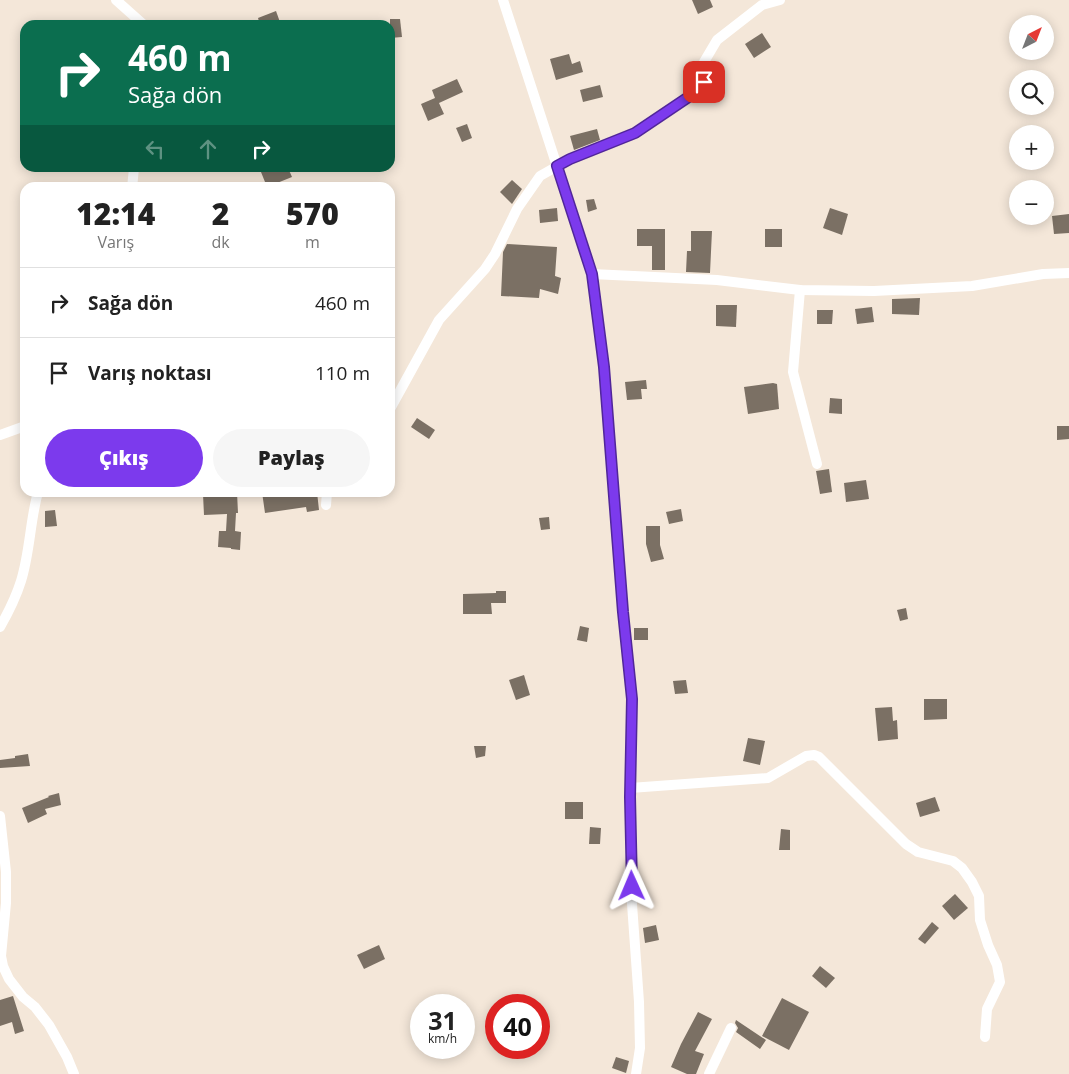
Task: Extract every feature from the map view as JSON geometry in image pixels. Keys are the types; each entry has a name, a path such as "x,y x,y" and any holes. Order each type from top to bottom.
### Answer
{"street":[{"path":"116,0 138,20"},
{"path":"503,0 592,274 604,367 623,612 632,699 630,788 632,904 640,1030 638,1071"},
{"path":"395,400 439,320 485,269 495,254 517,209 540,176 570,159 635,133 696,92 704,82 704,62 717,40 762,5 780,0"},
{"path":"592,274 717,280 800,290 874,291 972,286 1042,274 1069,273"},
{"path":"800,290 793,372 817,464"},
{"path":"0,435 20,428"},
{"path":"0,627 21,581 36,497"},
{"path":"326,505 327,497"},
{"path":"630,788 768,778 806,756 814,755 819,757 906,844 918,852 953,862 962,868 972,882 978,896 980,920 997,965 1000,982 988,1009 985,1037"},
{"path":"0,816 6,872 6,903 1,956 3,966 9,979 23,997 36,1007 49,1025 74,1074"},
{"path":"708,1074 731,1028"}],"building":[{"path":"692,0 710,0 713,7 698,14"},
{"path":"276,11 279,20 259,20 258,18"},
{"path":"400,19 402,37 395,38 395,20 390,20"},
{"path":"762,33 771,47 754,58 745,44"},
{"path":"569,54 572,64 580,61 583,72 556,80 550,59"},
{"path":"457,79 463,92 439,103 444,114 428,121 421,104 435,98 432,90"},
{"path":"600,85 603,97 583,102 580,90"},
{"path":"467,124 472,138 462,142 456,128"},
{"path":"597,129 600,140 574,150 570,136"},
{"path":"261,172 290,172 292,177 280,182 265,182"},
{"path":"512,180 522,189 512,204 500,192"},
{"path":"594,199 597,209 588,212 586,200"},
{"path":"557,208 558,221 540,223 539,210"},
{"path":"830,208 848,214 842,235 823,228"},
{"path":"1069,214 1069,233 1054,234 1054,216"},
{"path":"637,229 665,229 665,270 652,270 652,246 637,246"},
{"path":"765,229 782,229 782,247 765,247"},
{"path":"691,231 712,231 710,273 686,272 687,251 691,251"},
{"path":"507,244 557,247 555,276 561,278 558,294 540,289 539,298 501,296 503,252"},
{"path":"920,298 919,315 892,314 892,299"},
{"path":"716,305 737,305 736,327 716,326"},
{"path":"872,307 874,322 857,324 855,309"},
{"path":"817,310 833,310 832,324 817,324"},
{"path":"646,380 647,389 641,389 642,399 627,400 625,382"},
{"path":"777,384 779,409 748,414 744,387"},
{"path":"830,398 842,399 842,414 829,413"},
{"path":"417,418 435,430 429,439 411,427"},
{"path":"1057,426 1069,426 1069,439 1057,440"},
{"path":"829,469 832,492 820,494 816,471"},
{"path":"866,480 869,499 846,502 844,483"},
{"path":"203,497 237,497 238,513 236,513 235,531 241,532 240,550 218,547 219,531 226,531 227,514 204,515"},
{"path":"263,497 318,497 319,510 307,512 306,507 265,513"},
{"path":"681,509 683,521 669,524 666,512"},
{"path":"55,510 57,526 45,527 45,511"},
{"path":"549,517 550,529 541,530 539,518"},
{"path":"646,526 660,526 660,545 664,559 651,562 646,544"},
{"path":"496,591 506,591 506,603 491,603 492,614 463,614 463,594 496,593"},
{"path":"906,608 908,619 900,621 897,610"},
{"path":"580,626 589,628 587,642 577,640"},
{"path":"634,628 648,628 648,640 634,640"},
{"path":"524,675 530,695 516,700 509,680"},
{"path":"686,680 688,693 675,694 673,681"},
{"path":"924,699 947,699 947,719 924,720"},
{"path":"892,707 893,721 897,720 898,739 878,741 875,708"},
{"path":"748,738 765,741 760,765 743,761"},
{"path":"474,746 486,746 485,756 476,758"},
{"path":"28,754 30,766 0,768 0,760"},
{"path":"59,793 61,805 45,809 47,814 28,823 22,808"},
{"path":"935,797 940,811 920,817 916,803"},
{"path":"565,802 583,802 583,819 565,819"},
{"path":"590,827 601,828 600,844 589,844"},
{"path":"781,829 790,830 790,850 779,850"},
{"path":"955,894 968,908 954,920 942,906"},
{"path":"932,922 939,928 925,944 918,939"},
{"path":"656,925 659,940 645,943 643,928"},
{"path":"379,945 385,959 364,969 357,955"},
{"path":"820,966 835,978 826,988 812,976"},
{"path":"13,996 24,1031 15,1034 12,1022 0,1026 0,1000"},
{"path":"782,998 809,1012 789,1050 762,1036"},
{"path":"698,1012 712,1019 695,1051 704,1054 696,1074 687,1074 671,1067"},
{"path":"736,1020 766,1040 760,1049 736,1032 738,1028 735,1023"},
{"path":"616,1057 629,1061 626,1073 612,1068"}],"route":[{"path":"632,886 630,797 632,699 623,612 604,367 592,274 557,166 635,133 696,92 704,82"}]}
